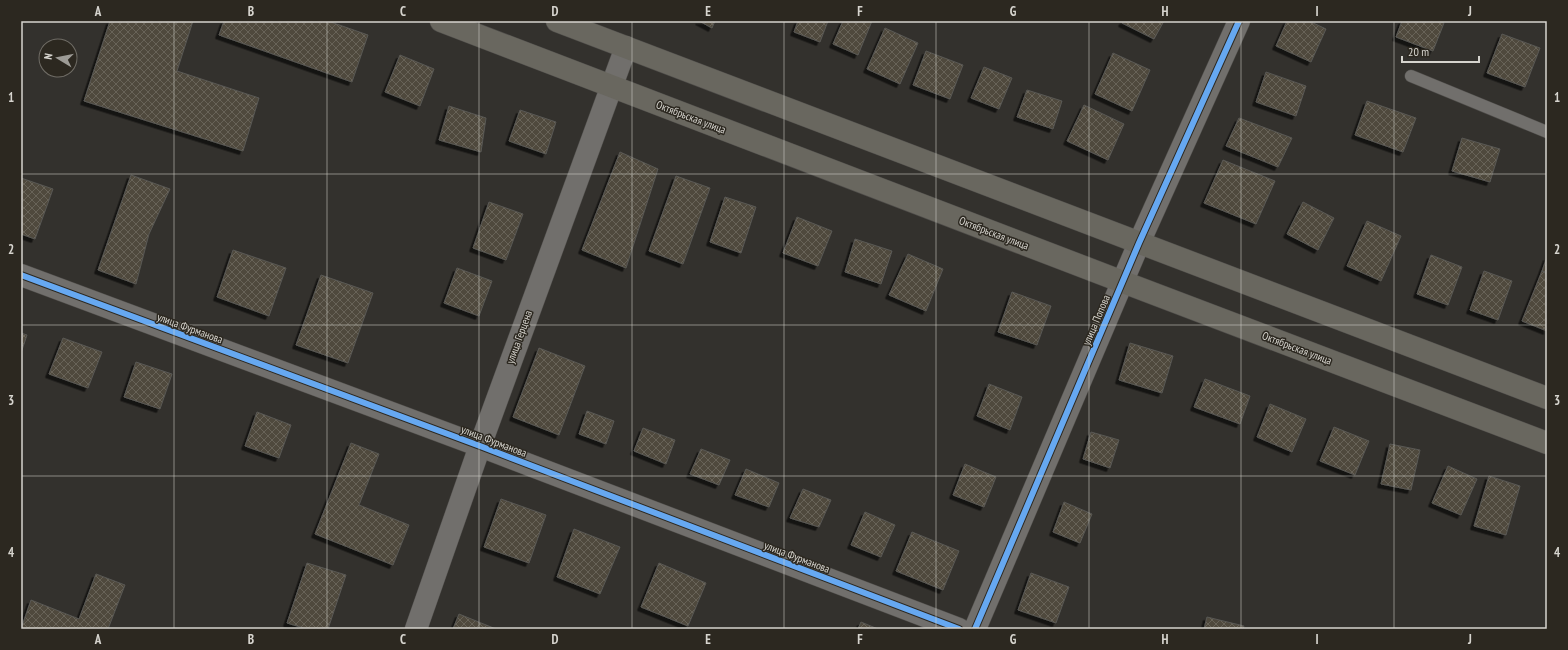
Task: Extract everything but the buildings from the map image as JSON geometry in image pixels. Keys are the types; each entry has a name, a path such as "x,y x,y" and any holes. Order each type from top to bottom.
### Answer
{"main road":[{"name":"Октябрьская улица","path":"441,21 1547,443"},
{"path":"557,21 1547,398"}],"street":[{"name":"улица Попова","path":"975,629 1138,243 1239,21"},
{"name":"улица Герцена","path":"416,629 480,446 626,47"},
{"name":"улица Фурманова","path":"21,275 480,446 959,629"}],"lane":[{"path":"1411,76 1547,132"}],"cycle path":[{"path":"975,629 1139,243 1239,21"},
{"path":"21,275 480,446 959,629"}]}
